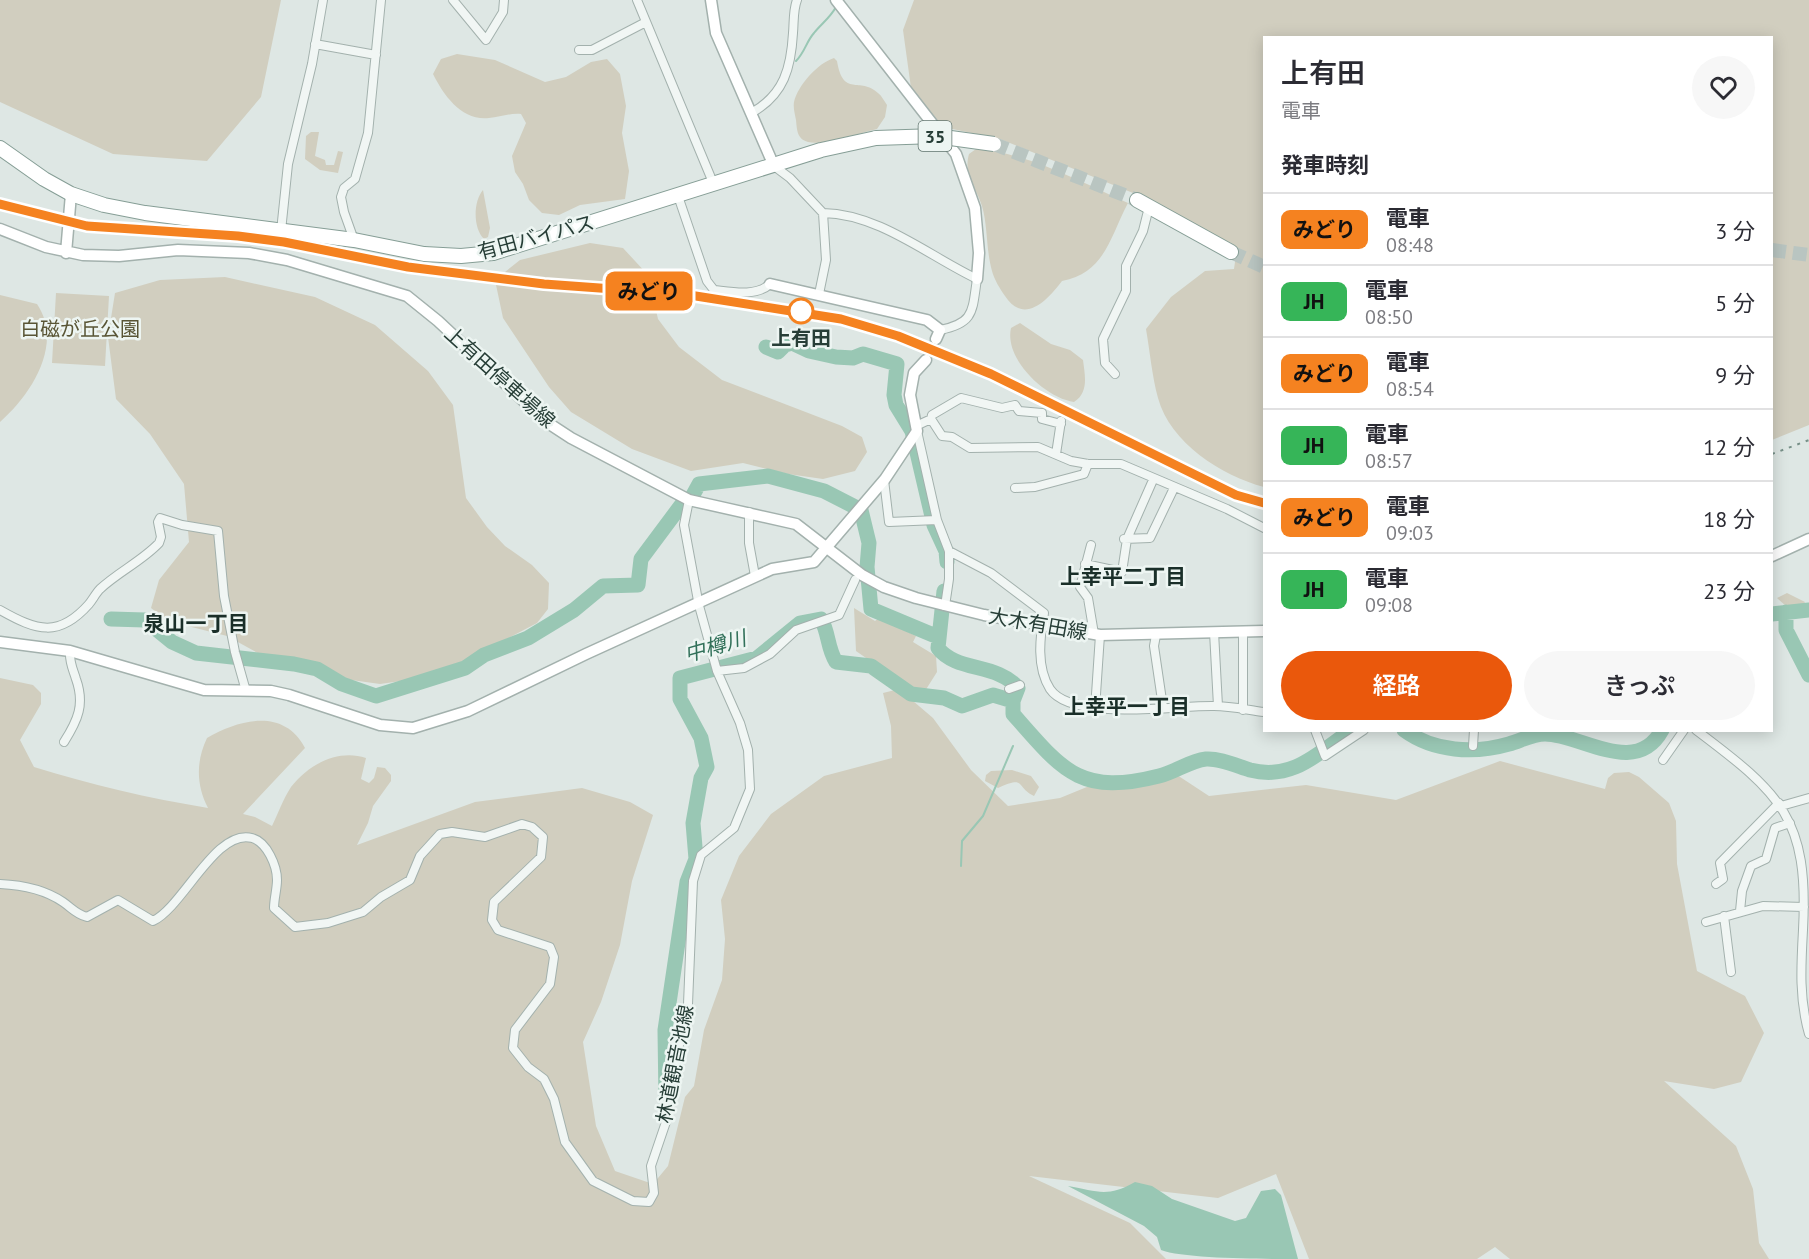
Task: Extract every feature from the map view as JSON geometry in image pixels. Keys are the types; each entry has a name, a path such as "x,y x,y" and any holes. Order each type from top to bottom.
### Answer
{"highway":[{"name":"有田バイパス","path":"71,194 145,213 354,240 424,254 461,256 493,253 821,150 876,138 936,136 994,144"},
{"name":"35","path":"0,148 44,179 71,194"},
{"path":"1143,204 1231,252"}],"main road":[{"path":"711,0 716,33 753,112 774,166"},
{"path":"836,0 956,154 975,208 979,252 977,279"},
{"path":"66,253 71,194"},
{"name":"上有田停車場線","path":"0,229 66,253 99,256 178,250 249,253 287,260 407,296 438,321 556,429 689,500 796,524 828,548"},
{"path":"770,284 927,320 938,335"},
{"path":"0,642 70,651 204,690 289,695 380,725 413,728 468,711 772,568 814,561 828,548 884,480 917,428 910,395 914,373 926,360"},
{"path":"1773,556 1809,539"},
{"name":"大木有田線","path":"828,548 862,575 884,587 945,606 1042,626 1097,634 1156,635 1263,631"}],"street":[{"path":"281,232 288,164 323,0"},
{"path":"354,240 341,197 344,188 355,179 365,146 381,0"},
{"path":"453,0 486,40 503,12 504,0"},
{"path":"637,0 714,185"},
{"path":"753,112 768,104 779,92 790,56 797,0"},
{"path":"579,50 592,50 646,22"},
{"path":"315,44 376,55"},
{"path":"774,166 790,178 823,213 826,260 819,294"},
{"path":"678,196 707,282 714,290 747,292 764,290 770,284"},
{"path":"1115,374 1105,363 1103,339 1126,291 1126,266 1143,231 1143,204"},
{"path":"823,213 843,214 871,222 977,279 970,317 964,323 938,335"},
{"path":"945,606 950,579 950,551 933,521 917,428 931,419 932,415 961,398 1002,408 1015,405 1021,413 1042,413 1042,419 1061,422 1056,454"},
{"path":"931,419 942,436 952,437 970,448 1038,447 1088,464 1121,464 1152,480 1227,508 1263,527"},
{"path":"1015,488 1035,487 1084,474 1088,464"},
{"path":"884,480 889,522 933,521"},
{"path":"1085,564 1122,572 1124,539 1152,480"},
{"path":"1124,539 1150,538 1174,488"},
{"path":"689,500 684,525 698,602 717,671 744,668 770,654 796,630 839,615 855,580"},
{"path":"749,512 749,543 755,576"},
{"path":"0,610 34,625 53,629 61,628 90,604 100,589 155,548 161,537 158,522 160,518 218,531 224,596 235,652 246,691"},
{"path":"1091,545 1080,587 1088,598 1097,634 1095,709"},
{"path":"950,551 991,573 1044,613 1039,648 1050,689 1081,706 1122,710 1163,706 1218,706 1263,712"},
{"name":"林道観音池線","path":"0,884 24,885 41,890 64,903 75,913 87,917 118,900 153,921 170,909 227,843 245,836 256,839 267,849 277,879 274,908 295,927 328,923 363,912 381,897 410,880 420,856 440,834 452,832 485,837 522,824 532,827 543,837 541,857 494,902 492,920 498,930 550,947 554,957 554,970 550,984 515,1030 513,1048 528,1067 544,1079 554,1099 565,1142 593,1181 633,1201 649,1202 654,1193 651,1166 667,1119 670,1086 688,1004 693,881 701,855 734,828 750,789 748,750 740,723 717,671 698,602"},
{"path":"1214,632 1218,706"},
{"path":"1243,632 1243,710"},
{"path":"1156,635 1154,646 1163,706"},
{"path":"64,742 77,721 82,699 69,663 70,651"},
{"path":"1009,689 1020,685"},
{"path":"1316,732 1325,755 1361,732"},
{"path":"1473,746 1474,732"},
{"path":"1663,760 1683,732"},
{"path":"1699,732 1758,778 1780,804 1806,865 1800,990 1809,1034"},
{"path":"1716,884 1723,879 1720,863 1780,804 1809,798"},
{"path":"1740,911 1742,891 1751,866 1766,859 1775,828 1790,823"},
{"path":"1706,922 1763,906 1804,907"},
{"path":"1724,916 1731,972"}],"green space":[{"path":"0,0 281,0 261,97 207,161 113,154 0,102"},
{"path":"914,0 1809,0 1809,425 1773,440 1773,36 1263,36 1263,487 1231,475 1215,466 1186,443 1174,429 1164,414 1158,398 1146,329 1171,297 1205,271 1234,269 1237,248 1133,193 1000,139 943,127 911,88 903,30"},
{"path":"457,54 495,60 545,82 566,77 591,62 607,59 620,74 626,106 622,133 629,171 625,199 580,205 559,215 542,213 529,200 515,172 512,156 526,123 521,114 489,118 470,115 448,98 433,74 441,59"},
{"path":"834,58 843,79 848,83 871,88 881,96 887,105 885,117 877,129 832,141 808,142 798,134 794,109 796,95 810,76"},
{"path":"311,132 319,132 315,156 325,160 326,165 334,165 338,151 343,152 338,173 320,170 305,159 306,136"},
{"path":"976,149 995,151 1034,162 1128,203 1111,241 1097,262 1076,277 1062,281 1035,307 1020,309 1012,305 993,274 984,214 968,168 969,154"},
{"path":"483,190 490,228 488,237 484,239 476,222 477,201"},
{"path":"590,243 623,248 648,275 658,319 679,347 722,380 842,426 862,437 867,452 855,471 823,479 788,474 743,463 691,471 632,449 571,412 549,387 503,318 495,280 520,260"},
{"path":"225,277 315,297 375,325 428,371 453,405 466,498 487,527 505,546 532,565 549,583 548,609 537,623 436,676 380,684 330,677 272,661 227,636 168,621 151,608 159,580 189,542 184,484 150,434 116,399 108,337 115,293 160,280"},
{"name":"白磁が丘公園","path":"56,293 109,296 105,366 52,363"},
{"path":"0,295 37,304 44,319 47,336 40,368 32,383 23,398 0,422"},
{"path":"1020,323 1051,344 1070,350 1083,360 1084,389 1074,402 1063,399 1039,385 1020,364 1011,340 1011,328"},
{"path":"1787,593 1805,602 1803,605 1786,606 1777,598"},
{"path":"854,608 875,621 879,618 916,636 913,642 936,656 937,672 925,691 912,690 856,651"},
{"path":"0,678 33,685 41,693 41,704 20,740 34,767 77,780 208,808 201,791 199,773 201,755 207,738 247,722 273,722 285,727 296,735 305,748 243,814 255,817 272,826 291,787 315,765 335,757 366,758 361,779 369,783 374,778 377,767 385,768 391,775 391,781 373,806 368,823 357,845 475,802 582,788 630,802 653,815 632,881 620,945 601,1002 583,1042 596,1126 615,1171 653,1184 668,1166 685,1097 694,1086 704,1030 722,980 725,939 721,900 739,856 771,814 824,776 892,758 891,726 883,693 899,689 933,718 971,770 1008,806 1060,798 1104,780 1174,773 1209,796 1306,785 1396,800 1500,761 1605,789 1608,778 1614,773 1629,772 1639,777 1669,803 1676,821 1677,864 1697,971 1745,996 1764,1033 1741,1082 1714,1089 1664,1081 1736,1146 1753,1189 1759,1243 1769,1259 1510,1259 1495,1247 1477,1259 1309,1259 1276,1174 1218,1198 1029,1176 1130,1223 1166,1259 0,1259"},
{"path":"1012,770 1031,776 1039,787 1034,796 1017,782 998,788 985,781 986,775 991,771"}],"shaded area":[{"path":"1135,1182 1152,1186 1172,1199 1235,1221 1246,1218 1261,1191 1275,1189 1281,1195 1298,1259 1207,1257 1161,1250 1157,1237 1144,1226 1068,1186 1109,1192"}],"waterway":[{"path":"796,61 811,36 836,7"},
{"path":"766,347 778,352 785,345 792,343 809,351 836,357 853,358 863,354 897,364 894,395 896,405 912,431 934,525 946,551 947,562"},
{"path":"693,495 699,484 768,476 824,491 861,510 869,543 867,567 871,609 938,637"},
{"path":"111,619 145,620 172,642 196,653 294,664 317,669 342,684 376,696 465,668 484,655 528,638 574,610 603,586 638,585 641,559 682,504"},
{"name":"中樽川","path":"944,591 938,648 955,661 1010,680 1018,688 1013,701 1013,714 1060,764 1075,774 1091,780 1110,783 1132,781 1165,774 1206,759 1222,761 1250,770 1279,772 1304,763 1349,732"},
{"path":"1773,614 1809,610"},
{"path":"1786,612 1786,630 1809,675"},
{"name":"中樽川","path":"666,1101 665,1030 687,882 696,859 693,823 701,778 707,767 701,738 680,699 680,678 757,658 800,623 821,619 836,662 871,666 911,694 944,698 962,706 993,695 1013,701"},
{"name":"中樽川","path":"1407,732 1428,743 1455,749 1496,747 1545,734 1623,752 1638,751 1651,744 1660,732"},
{"path":"961,866 962,841 983,816 1013,746"}],"tunnel":[{"path":"994,144 1137,200"},
{"path":"1773,250 1809,255"},
{"path":"1231,252 1263,267"},
{"path":"926,360 936,339"}],"railway":[{"path":"0,204 56,218"},
{"path":"87,226 260,238 473,276"},
{"path":"641,290 723,298 806,311 860,324 909,340 1005,379 1236,495 1263,503"},
{"path":"1773,454 1809,440"}],"train":[{"name":"みどり","path":"0,204 87,226 238,236 284,242 408,267 544,284 683,294 796,310 841,319 898,336 991,374 1113,432 1236,495 1263,503"}],"place":[{"name":"上有田","path":"801,311"}],"district":[{"name":"上幸平二丁目","path":"1123,576"},
{"name":"泉山一丁目","path":"196,623"},
{"name":"上幸平一丁目","path":"1127,706"}]}
